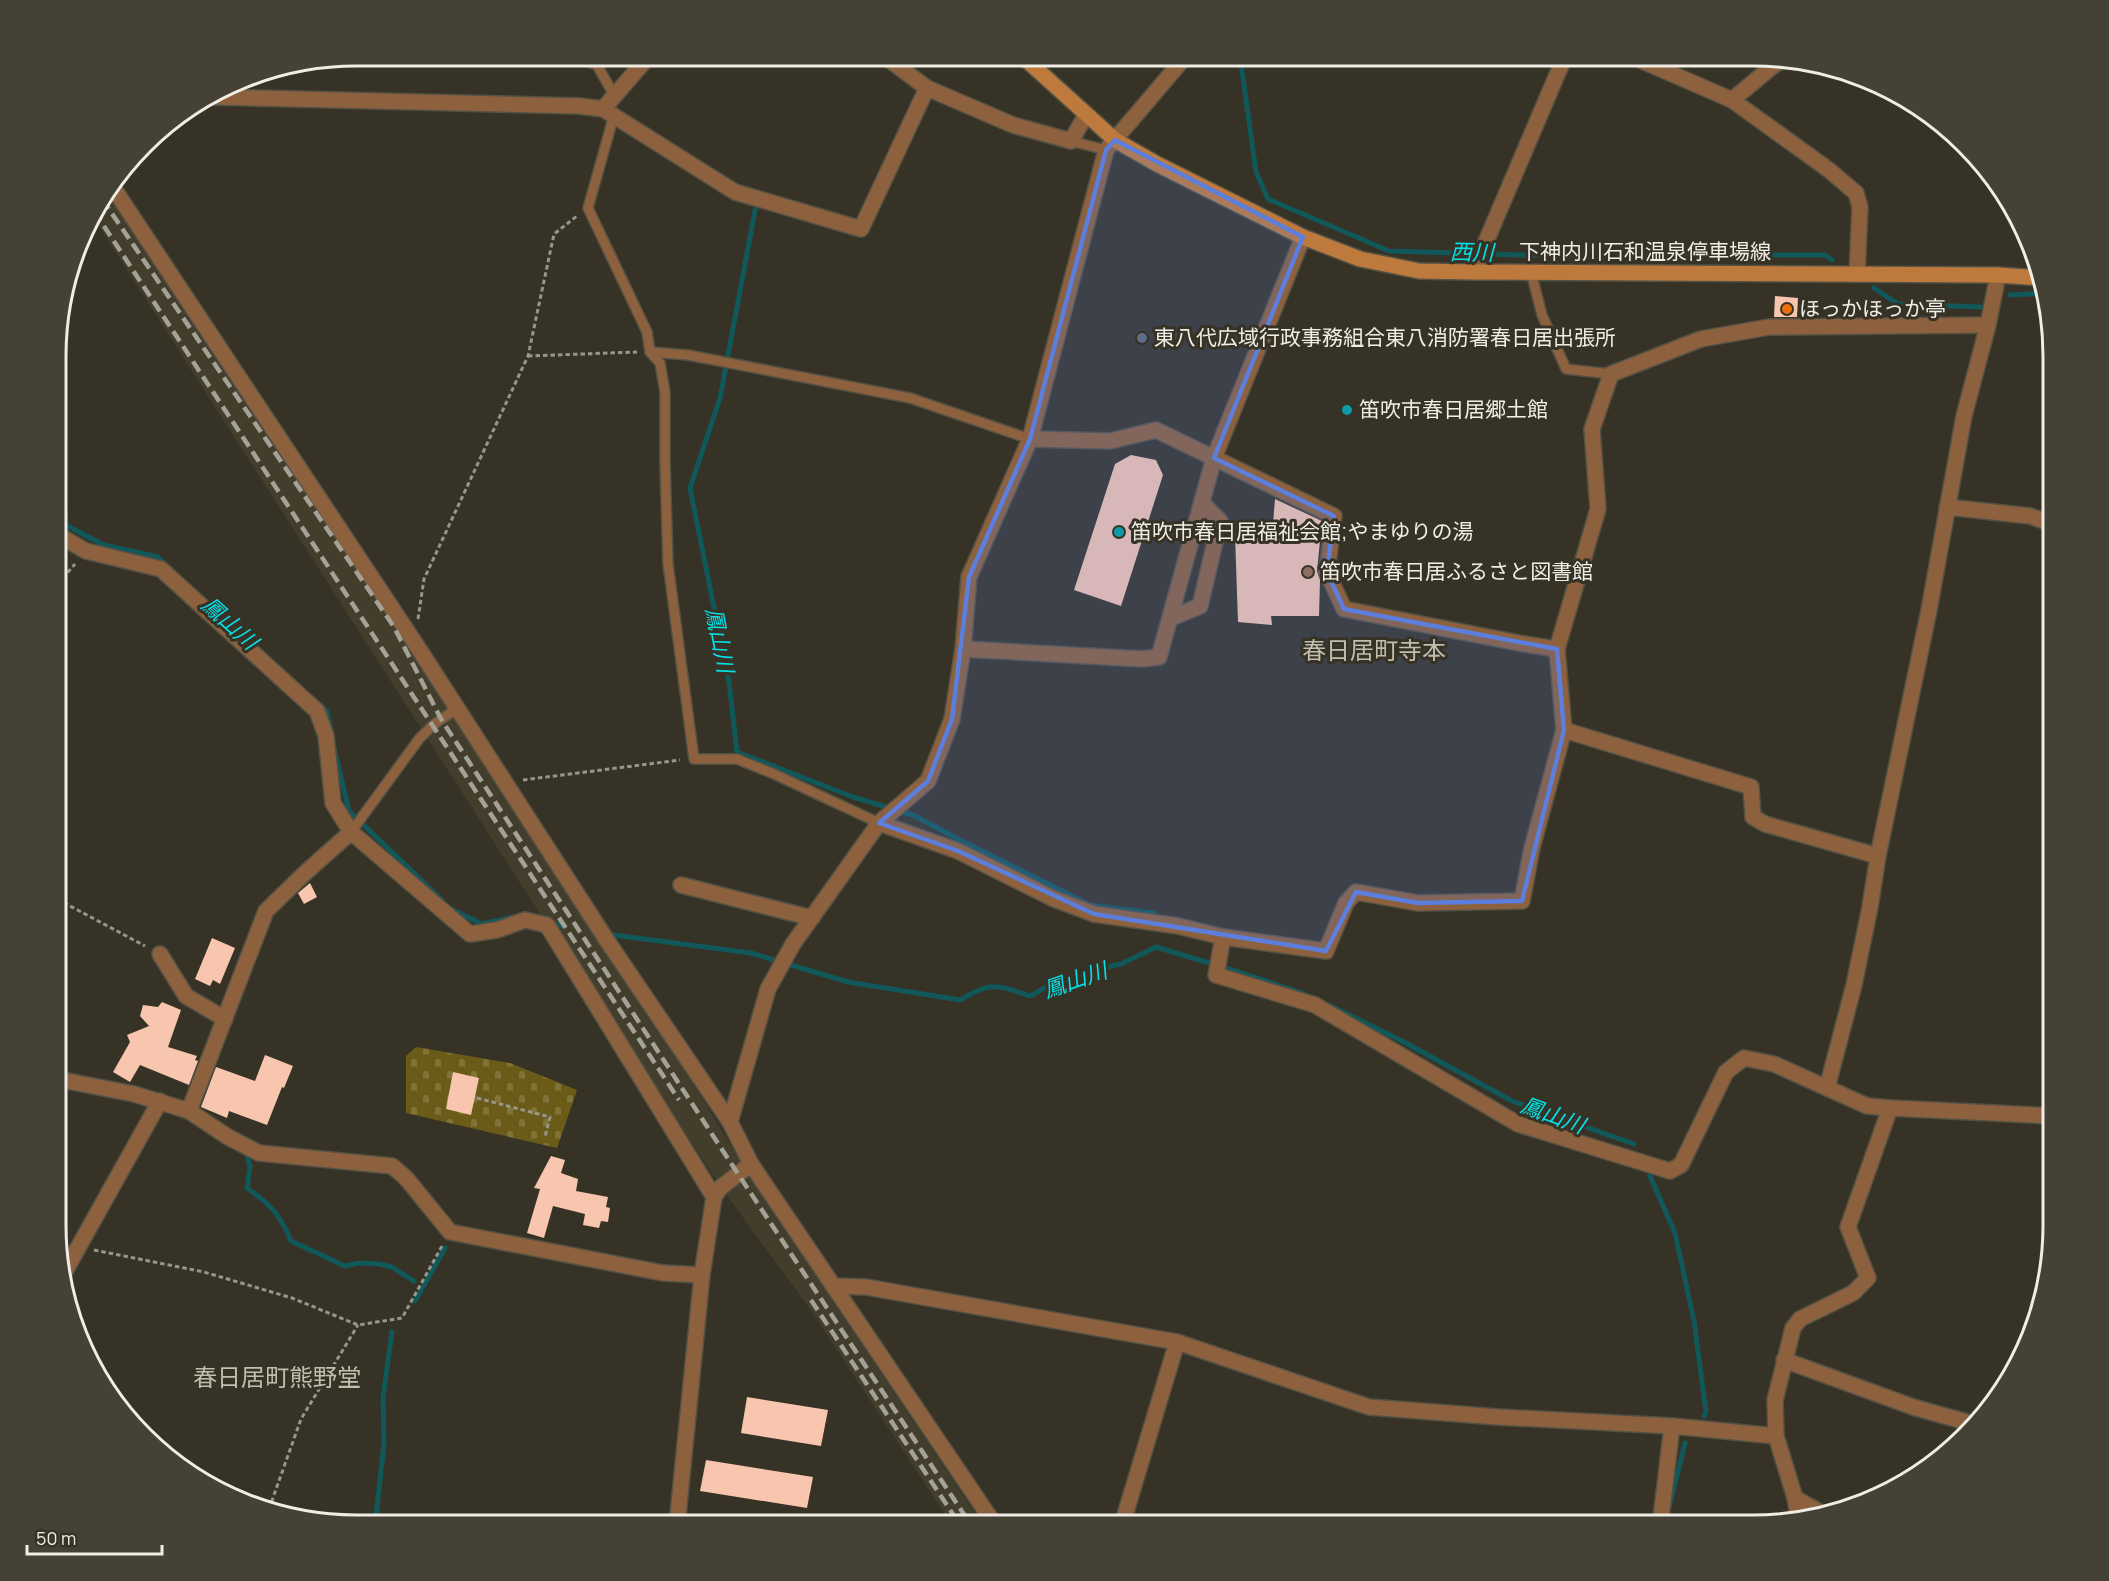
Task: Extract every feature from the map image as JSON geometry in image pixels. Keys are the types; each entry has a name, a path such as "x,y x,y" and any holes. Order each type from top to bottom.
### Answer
{"main road":[{"name":"下神内川石和温泉停車場線","path":"1033,66 1086,115 1110,145 1157,164 1303,237 1360,259 1419,271 1474,269 1531,272 1998,275 2032,277"}],"street":[{"path":"608,112 614,95 640,66"},
{"path":"897,66 927,88 1013,125 1071,141 1086,115"},
{"path":"730,1122 768,989 793,944 879,823 928,781 952,719 963,649 969,577 1030,439 1110,145 1177,66"},
{"path":"1474,269 1561,66"},
{"path":"1654,66 1732,100 1829,170 1856,193 1860,207 1857,274"},
{"path":"1732,100 1772,67"},
{"path":"226,97 579,106 608,112 735,192 861,229 927,88"},
{"path":"117,193 415,643 456,710 608,942 730,1122 751,1164 988,1515"},
{"path":"963,649 1142,659 1159,657 1214,458 1303,237"},
{"path":"1827,1088 1854,985 1964,416 1988,325 1998,275"},
{"path":"879,823 958,851 1053,899 1094,914 1178,926 1222,942 1326,951 1346,903 1356,892 1418,903 1522,901 1532,848 1564,730 1557,649 1598,509 1592,429 1611,374 1701,339 1769,327 1988,325"},
{"path":"1030,439 1110,441 1156,430 1334,516 1327,572 1344,609 1557,649"},
{"path":"1171,618 1200,606 1220,521 1202,503"},
{"path":"1947,507 2031,516 2043,520"},
{"path":"66,540 86,551 161,569 316,711 326,736 333,803 351,832 470,934 497,930 525,920 547,925 717,1192"},
{"path":"1564,730 1751,788 1753,817 1765,824 1878,856"},
{"path":"189,1111 266,911 351,832"},
{"path":"681,885 812,918"},
{"path":"1222,942 1216,975 1315,1005 1518,1124 1670,1171 1681,1165 1726,1072 1744,1058 1774,1064 1867,1106 2043,1116"},
{"path":"160,954 186,996 225,1019"},
{"path":"66,1082 160,1101 189,1111 228,1137 259,1153 392,1166 406,1178 450,1232 653,1271 702,1275"},
{"path":"68,1264 160,1101"},
{"path":"1797,1512 1776,1436 1775,1400 1784,1360 1793,1328 1800,1318 1853,1293 1868,1278 1848,1227 1890,1108"},
{"path":"678,1515 702,1275 717,1192 751,1164"},
{"path":"833,1286 866,1287 1177,1342 1369,1407 1498,1417 1672,1426 1776,1436"},
{"path":"1125,1515 1177,1342"},
{"path":"1784,1360 1913,1407 1966,1422"},
{"path":"1661,1515 1672,1426"},
{"path":"1795,1498 1813,1508"}],"lane":[{"path":"598,66 614,95"},
{"path":"608,112 588,208 647,332 650,352 660,363 665,392 668,564 694,759 737,759 879,823"},
{"path":"1071,141 1110,145"},
{"path":"1531,272 1542,315 1566,369 1611,374"},
{"path":"650,352 688,355 910,398 1030,439"},
{"path":"351,832 419,739 433,725 456,710"}],"path":[{"path":"415,643 424,579 528,356 554,234 588,208"},
{"path":"528,356 650,352"},
{"path":"66,575 86,551"},
{"path":"505,783 694,759"},
{"path":"66,903 160,954"},
{"path":"477,1098 550,1118 545,1137"},
{"path":"77,1246 204,1272 292,1299 358,1325 402,1318 450,1232"},
{"path":"271,1502 301,1419 358,1325"}],"highlighted area":[{"path":"1115,140 1303,237 1214,458 1334,516 1327,572 1344,609 1557,649 1564,730 1522,901 1418,903 1356,892 1326,951 1094,914 958,851 879,823 928,781 952,719 969,577 1030,439 1106,150"}],"shaded area":[{"path":"112,200 608,942 751,1179 976,1515 945,1515 812,1312 723,1190 547,925 98,224"}],"green space":[{"path":"416,1047 510,1063 577,1090 557,1148 406,1113 406,1056"}],"building":[{"path":"1775,296 1798,298 1797,317 1774,317"},
{"name":"笛吹市春日居福祉会館;やまゆりの湯","path":"1131,455 1156,460 1163,475 1121,606 1074,590 1115,464"},
{"path":"1275,499 1322,521 1317,571 1320,580 1319,616 1271,616 1272,625 1238,622 1235,535 1273,524"},
{"path":"310,883 317,897 304,904 298,893"},
{"path":"212,938 235,948 220,984 213,980 210,986 195,979"},
{"path":"162,1002 181,1010 168,1047 197,1056 195,1060 198,1061 189,1085 140,1065 130,1082 113,1072 130,1042 127,1035 149,1026 140,1016 143,1005 158,1007"},
{"path":"265,1055 293,1066 267,1125 229,1111 227,1118 201,1107 216,1067 255,1081"},
{"path":"453,1072 479,1078 471,1115 446,1109"},
{"path":"551,1156 565,1160 561,1173 578,1179 576,1191 608,1197 606,1207 610,1208 608,1222 601,1221 599,1228 583,1225 585,1214 553,1206 544,1238 527,1233 540,1189 534,1188"},
{"path":"747,1397 828,1410 821,1446 741,1433"},
{"path":"706,1460 813,1477 807,1508 700,1491"}],"waterway":[{"name":"西川","path":"1241,66 1256,172 1268,199 1389,251 1522,255 1825,255 1832,260"},
{"name":"鳳山川","path":"757,200 720,398 690,488 729,682 737,752 853,797 913,815 1090,905 1154,913"},
{"name":"西川","path":"1874,288 1898,304 1981,307"},
{"name":"西川","path":"2010,295 2036,294"},
{"name":"鳳山川","path":"66,525 104,545 158,557 166,565"},
{"name":"鳳山川","path":"319,704 327,711 331,730"},
{"name":"鳳山川","path":"334,748 349,811 443,901"},
{"name":"鳳山川","path":"449,908 482,924 513,917"},
{"name":"鳳山川","path":"548,923 563,926"},
{"name":"鳳山川","path":"606,934 751,953 848,982 960,1000 988,987 1002,987 1030,996 1048,986 1068,987 1089,971 1121,964 1156,947 1305,994"},
{"name":"鳳山川","path":"1327,1004 1404,1042 1512,1101 1634,1144"},
{"path":"247,1155 250,1167 247,1188 274,1210 291,1241 345,1266 359,1263 379,1264 392,1267 414,1281"},
{"name":"鳳山川","path":"1650,1176 1675,1233 1694,1321 1706,1412 1704,1416"},
{"path":"415,1301 445,1248"},
{"path":"376,1515 384,1444 383,1397 392,1332"},
{"name":"鳳山川","path":"1669,1508 1685,1443"}],"railway":[{"path":"107,207 394,627 441,719 738,1174 964,1515"},
{"path":"100,220 679,1100"},
{"path":"811,1300 953,1515"}],"place":[{"name":"ほっかほっか亭","path":"1787,309"},
{"name":"東八代広域行政事務組合東八消防署春日居出張所","path":"1142,338"},
{"name":"笛吹市春日居郷土館","path":"1347,410"},
{"name":"笛吹市春日居福祉会館;やまゆりの湯","path":"1119,532"},
{"name":"笛吹市春日居ふるさと図書館","path":"1308,572"}],"district":[{"name":"春日居町寺本","path":"1374,651"},
{"name":"春日居町熊野堂","path":"277,1378"}]}
